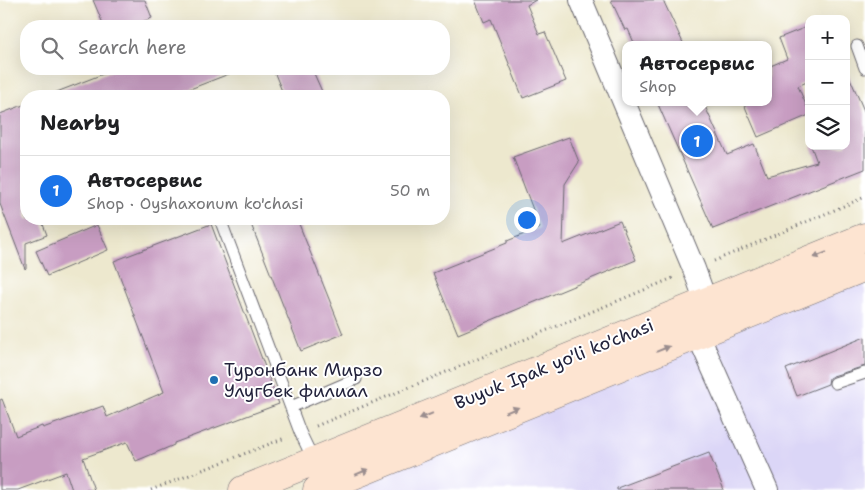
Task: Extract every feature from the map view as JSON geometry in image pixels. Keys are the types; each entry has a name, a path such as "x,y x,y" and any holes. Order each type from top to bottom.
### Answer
{"main road":[{"name":"Buyuk Ipak yo'li ko'chasi","path":"243,490 865,237"},
{"name":"Buyuk Ipak yo'li ko'chasi","path":"317,490 865,267"},
{"path":"697,306 707,331"}],"street":[{"path":"581,0 622,98"},
{"path":"625,106 694,270 697,306"},
{"path":"707,331 768,490"}],"lane":[{"path":"857,46 865,68"},
{"path":"222,225 300,432 314,461"},
{"path":"835,384 865,373"},
{"path":"291,407 356,379"}],"path":[{"path":"151,490 300,432 694,270 865,197"}],"shaded area":[{"path":"865,267 865,490 317,490"}],"building":[{"path":"93,0 145,0 152,18 147,20 101,20"},
{"path":"475,0 536,0 527,5 539,34 545,32 566,81 523,98 491,19 484,22"},
{"path":"611,0 663,0 682,41 633,41 628,29 625,30"},
{"path":"805,28 805,83 798,86 805,103 805,117 758,137 745,106 772,106 772,65 787,59 779,38"},
{"path":"101,75 226,75 187,90 62,90"},
{"path":"275,75 315,75 321,90 282,90"},
{"path":"850,78 865,113 865,169 713,229 659,106 705,106 727,155 754,144 767,176 817,162 812,150 850,150"},
{"path":"20,106 20,225 43,225 47,235 26,243 25,269 0,204 0,114"},
{"path":"569,137 579,162 565,184 563,244 620,221 636,260 458,334 433,273 540,228 513,157"},
{"path":"97,225 108,250 47,276 36,251"},
{"path":"211,225 279,404 174,443 174,445 136,461 127,442 83,458 94,490 72,490 66,472 18,490 0,490 0,400 2,399 16,436 103,406 107,417 164,392 114,261"},
{"path":"251,225 299,225 343,334 301,351"},
{"path":"865,337 865,366 833,376 829,378 828,384 797,396 786,369"},
{"path":"709,453 724,490 617,490 617,488"}],"place":[{"name":"Автосервис","path":"697,141"},
{"name":"Туронбанк Мирзо Улугбек филиал","path":"214,380"}]}
